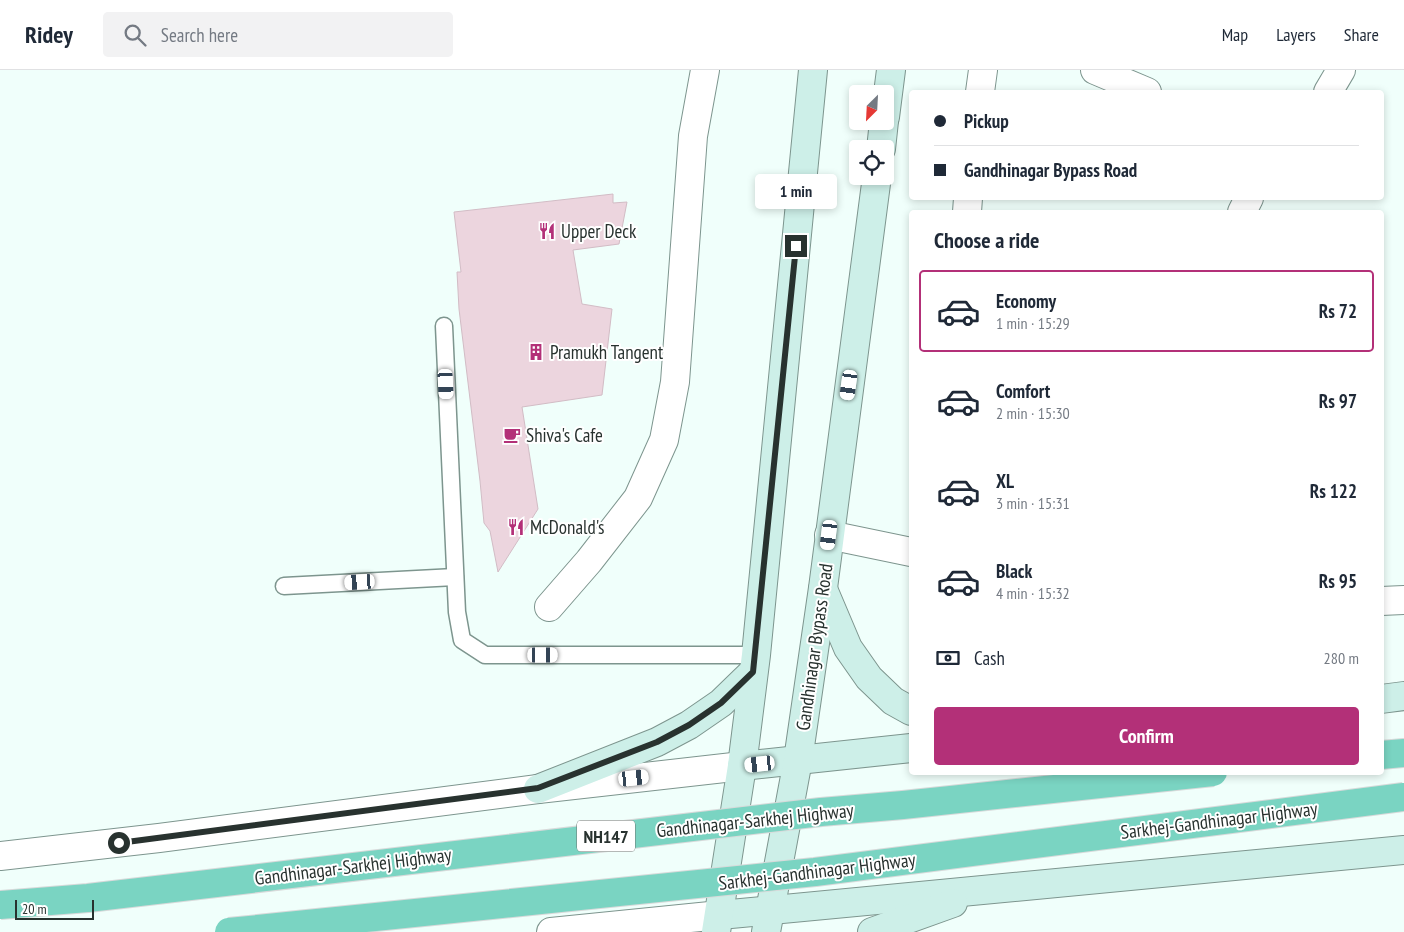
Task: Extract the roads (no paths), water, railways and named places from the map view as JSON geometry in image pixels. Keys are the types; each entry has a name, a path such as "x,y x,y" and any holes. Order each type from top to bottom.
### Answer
{"highway":[{"path":"1384,755 1404,753"},
{"name":"Gandhinagar-Sarkhej Highway","path":"0,905 88,898 821,812 1184,775"},
{"name":"Sarkhej-Gandhinagar Highway","path":"229,932 815,872 1404,797"}],"main road":[{"path":"812,70 754,664 742,766 718,923 768,921 990,889 1404,850"},
{"path":"889,85 891,70"},
{"name":"Gandhinagar Bypass Road","path":"768,921 798,760 823,588 876,185"},
{"path":"823,588 848,648 869,678 893,701 909,710"},
{"path":"538,788 657,742 689,725 721,703 754,664"},
{"path":"1384,699 1404,696"},
{"path":"742,766 909,748"},
{"path":"872,932 990,889"}],"street":[{"path":"549,607 589,561 638,498 664,440 675,382 693,136 705,70"},
{"path":"980,90 983,70"},
{"path":"1095,70 1142,90"},
{"path":"1329,90 1341,70"},
{"path":"829,535 909,552"},
{"path":"1384,601 1404,600"},
{"path":"0,856 159,838 538,788 742,766"},
{"path":"551,932 718,923"}],"lane":[{"path":"444,326 455,578 457,612 462,640 485,654 754,664"},
{"path":"284,586 455,578"}],"place":[{"name":"Upper Deck","path":"547,231"},
{"name":"Pramukh Tangent","path":"536,352"},
{"name":"Shiva's Cafe","path":"512,435"},
{"name":"McDonald's","path":"516,527"}]}
